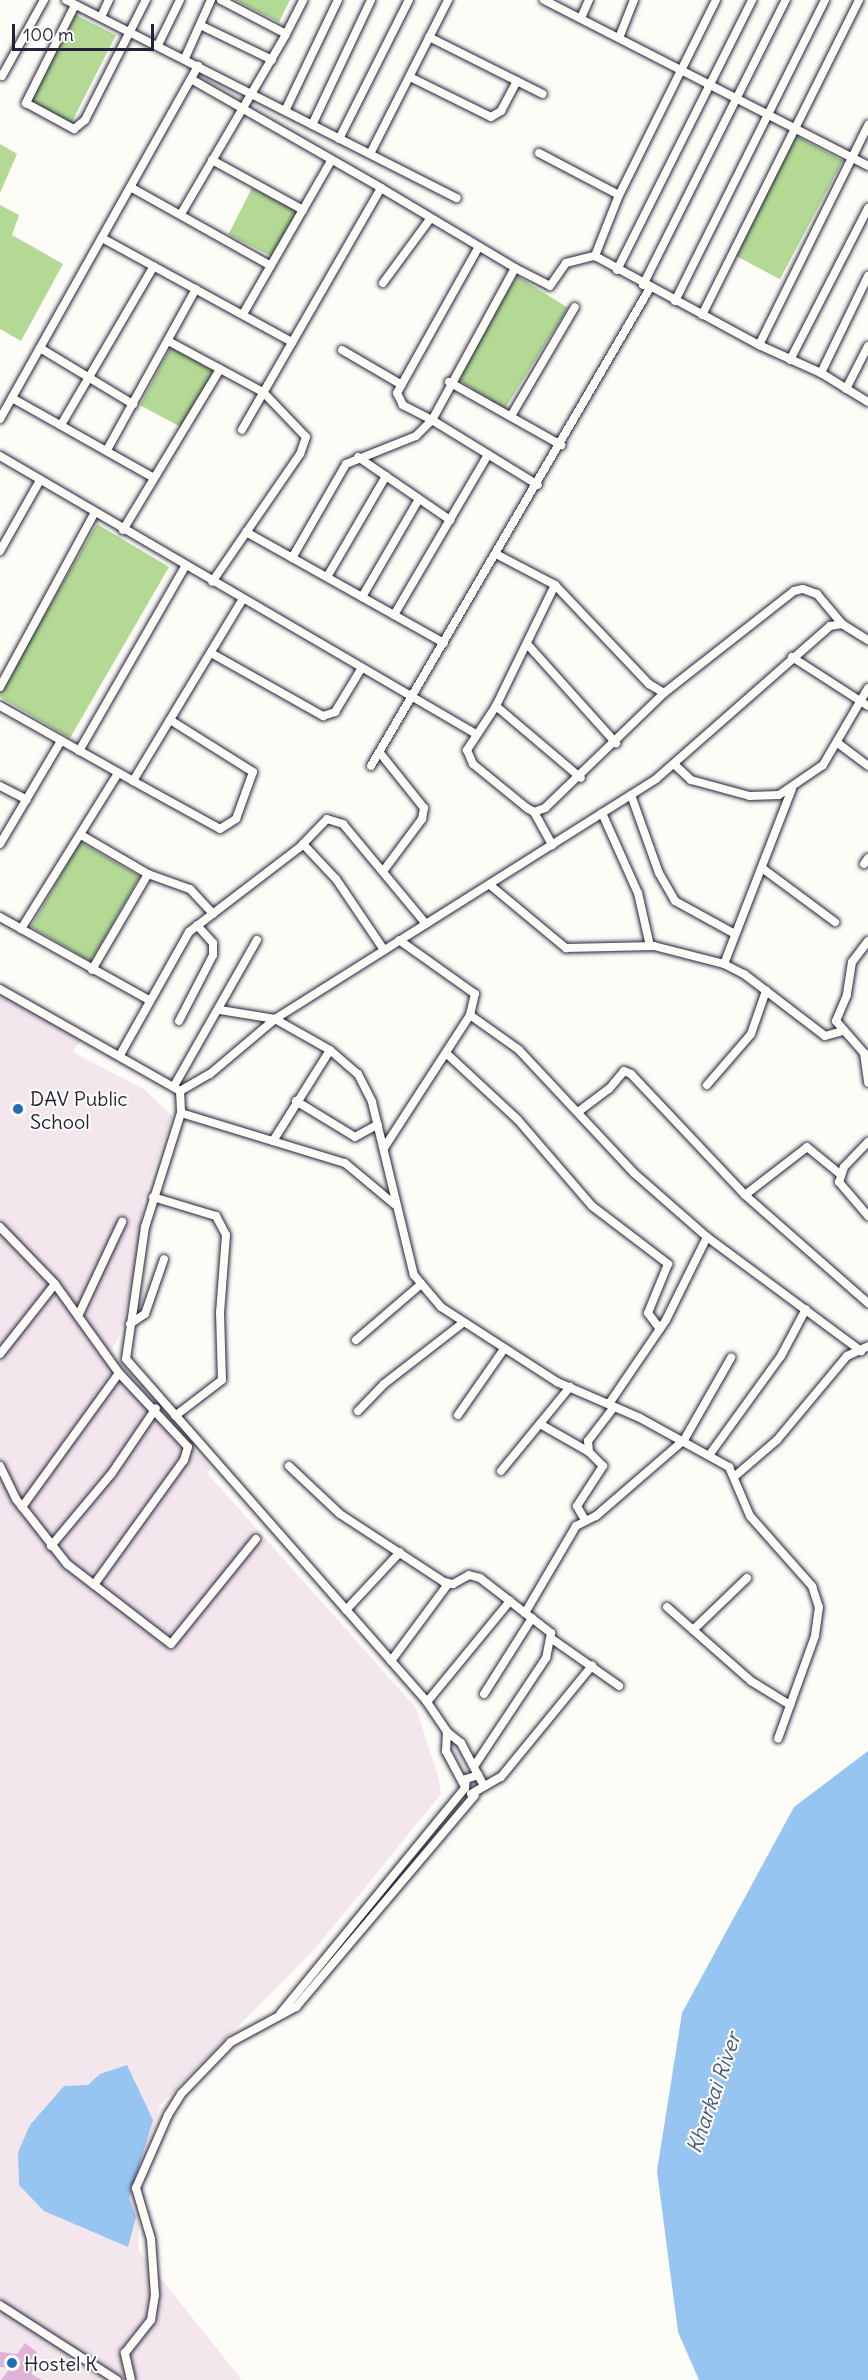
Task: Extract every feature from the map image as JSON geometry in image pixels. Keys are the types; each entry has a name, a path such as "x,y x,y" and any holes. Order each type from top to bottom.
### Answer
{"street":[{"path":"2,76 44,0"},
{"path":"101,17 109,0"},
{"path":"146,0 131,31 85,120 78,128 69,128 26,104 71,2 131,31 185,58 457,198"},
{"path":"158,45 180,0"},
{"path":"185,58 211,0"},
{"path":"220,0 286,34"},
{"path":"182,214 238,110 254,95 303,0"},
{"path":"285,111 338,0"},
{"path":"312,125 371,0"},
{"path":"339,139 410,0"},
{"path":"370,154 448,0"},
{"path":"585,20 589,0"},
{"path":"615,37 634,0"},
{"path":"595,256 619,195 716,0"},
{"path":"617,270 752,0"},
{"path":"371,766 561,445 647,286 735,99 786,0"},
{"path":"675,301 766,114 825,0"},
{"path":"702,315 793,128 859,0"},
{"path":"547,1 680,72 868,166"},
{"path":"200,25 272,60"},
{"path":"429,38 543,94"},
{"path":"0,419 132,188 198,66"},
{"path":"410,77 491,117 501,111 517,81"},
{"path":"191,79 238,110 381,188 456,236 550,286 566,263 595,256 617,270 759,345 821,373 868,402"},
{"path":"759,345 868,125"},
{"path":"539,153 619,195"},
{"path":"212,160 303,210"},
{"path":"243,314 332,161"},
{"path":"132,188 271,266"},
{"path":"242,430 381,188"},
{"path":"790,360 868,208"},
{"path":"383,283 433,221"},
{"path":"102,238 292,342"},
{"path":"478,248 402,385 398,400 537,485"},
{"path":"61,424 154,266"},
{"path":"292,558 342,470 358,457 416,436 432,420 449,382 515,268"},
{"path":"821,373 868,276"},
{"path":"107,450 170,342 196,289"},
{"path":"511,416 575,307"},
{"path":"170,342 263,392 306,437 212,582"},
{"path":"846,389 868,346"},
{"path":"40,348 133,404"},
{"path":"342,350 402,385"},
{"path":"123,530 152,477 220,369"},
{"path":"449,382 561,445"},
{"path":"12,398 152,477"},
{"path":"0,456 39,482 411,699 476,734"},
{"path":"394,615 488,456"},
{"path":"358,457 450,520"},
{"path":"327,577 386,476"},
{"path":"0,551 39,482"},
{"path":"362,597 419,499"},
{"path":"0,687 94,514"},
{"path":"246,532 444,643"},
{"path":"496,554 555,585 649,684 664,693"},
{"path":"79,751 185,567"},
{"path":"552,845 534,812 468,758 476,734 496,706 528,645 555,585"},
{"path":"534,812 581,778 664,693 794,591 803,589 817,594 842,624 868,640"},
{"path":"133,781 243,599"},
{"path":"177,1089 210,1074 275,1019 490,885 675,765 792,657 830,626 842,624"},
{"path":"528,645 616,743"},
{"path":"211,653 323,716 335,712 361,669"},
{"path":"792,657 865,704"},
{"path":"675,765 691,780 750,796 771,797 792,789 823,765 839,744 865,704 868,688"},
{"path":"0,706 220,829 236,819 253,772 170,720"},
{"path":"496,706 581,778"},
{"path":"0,844 62,741"},
{"path":"839,744 868,766"},
{"path":"380,753 424,808 422,819 384,870"},
{"path":"21,929 81,836 118,773"},
{"path":"0,786 27,800"},
{"path":"724,964 792,789"},
{"path":"631,795 659,873 675,901 735,934"},
{"path":"603,813 632,876 650,946"},
{"path":"120,1055 186,936 197,925 303,844 332,818 343,824 384,870 426,924"},
{"path":"81,836 148,874 190,889 213,914"},
{"path":"303,844 341,886 384,950"},
{"path":"762,868 835,922"},
{"path":"92,970 148,874"},
{"path":"490,885 566,948 650,946 724,964 766,991 825,1036 842,1031"},
{"path":"0,917 149,1000"},
{"path":"179,1021 213,955 213,943 197,925"},
{"path":"257,940 177,1089 181,1113 153,1197 130,1324 126,1359 427,1702 447,1732 461,1743 475,1765 484,1786"},
{"path":"384,1148 470,1015 473,989 399,940"},
{"path":"868,941 852,962 847,995 836,1021 842,1031 866,1054 868,1083"},
{"path":"0,989 177,1089"},
{"path":"707,1085 751,1034 766,991"},
{"path":"220,1010 275,1019 330,1050 367,1085 384,1148 394,1204 421,1284 464,1322 570,1388 684,1440 729,1467 750,1516 816,1595 815,1636 778,1740"},
{"path":"470,1015 519,1050 654,1193 707,1238 865,1349"},
{"path":"273,1141 330,1050"},
{"path":"446,1053 518,1120 592,1206 668,1264 648,1313 660,1329"},
{"path":"578,1112 628,1071 745,1195 868,1303"},
{"path":"296,1101 355,1137 378,1124"},
{"path":"181,1113 345,1163 394,1204"},
{"path":"868,1142 840,1174 841,1190 868,1216"},
{"path":"745,1195 807,1147 840,1174"},
{"path":"153,1197 216,1216 226,1235 220,1313 222,1380 175,1416"},
{"path":"80,1314 122,1222"},
{"path":"0,1227 55,1284 80,1314 119,1373 184,1441 189,1452 94,1585"},
{"path":"590,1452 591,1435 690,1279 707,1238"},
{"path":"130,1324 145,1314 164,1258"},
{"path":"0,1354 55,1284"},
{"path":"356,1340 421,1284"},
{"path":"710,1454 781,1356 806,1309"},
{"path":"358,1411 384,1384 464,1322"},
{"path":"458,1415 504,1348"},
{"path":"734,1477 777,1440 847,1356 865,1349"},
{"path":"484,1694 576,1526 596,1516 684,1440 731,1358"},
{"path":"22,1507 119,1373"},
{"path":"501,1471 570,1388"},
{"path":"51,1546 112,1473 162,1401"},
{"path":"540,1424 590,1452 603,1466 577,1506 585,1520"},
{"path":"0,1466 22,1507 51,1546 94,1585 171,1644 256,1539"},
{"path":"289,1466 340,1514 448,1584"},
{"path":"346,1610 400,1552"},
{"path":"391,1661 448,1584 474,1575 529,1615 552,1639 619,1686"},
{"path":"693,1630 747,1578"},
{"path":"427,1702 510,1601"},
{"path":"667,1607 751,1681 790,1705"},
{"path":"475,1765 509,1720 546,1658 552,1639"},
{"path":"131,2380 124,2353 151,2320 155,2295 151,2240 136,2197 148,2152 181,2094 217,2054 280,2014 296,2007 475,1795 484,1786 501,1777 535,1740 592,1665"},
{"path":"447,1732 446,1751 465,1786 475,1795"},
{"path":"280,2014 465,1786 469,1776 478,1775"},
{"path":"0,2305 117,2380"}],"shaded area":[{"path":"0,994 81,1039 73,1052 145,1090 172,1116 143,1201 139,1254 119,1336 109,1354 211,1469 207,1473 416,1708 439,1779 441,1794 315,1949 160,2105 133,2197 139,2215 138,2250 242,2380 0,2380"}],"green space":[{"path":"235,0 290,0 279,22"},
{"path":"74,14 116,35 71,124 29,102"},
{"path":"796,136 843,161 780,279 733,254"},
{"path":"0,144 17,154 0,193"},
{"path":"252,188 297,211 274,257 228,234"},
{"path":"0,205 19,215 12,235 63,264 21,341 0,329"},
{"path":"517,276 568,308 505,409 454,377"},
{"path":"171,347 214,370 183,428 140,405"},
{"path":"97,524 169,567 70,738 0,697 0,692"},
{"path":"80,842 140,876 91,961 31,927"}],"water":[{"name":"Kharkai River","path":"868,1751 868,2380 699,2380 678,2332 657,2171 682,2013 794,1807"},
{"path":"127,2065 153,2120 129,2198 136,2217 128,2247 44,2211 19,2185 18,2152 30,2125 64,2086 88,2085 100,2074"}],"building":[{"name":"Hostel K","path":"25,2343 37,2352 28,2363 36,2368 31,2374 42,2380 1,2380 10,2368 0,2367 0,2352 17,2354"}],"place":[{"name":"DAV Public School","path":"18,1109"},
{"name":"Hostel K","path":"12,2363"}]}
